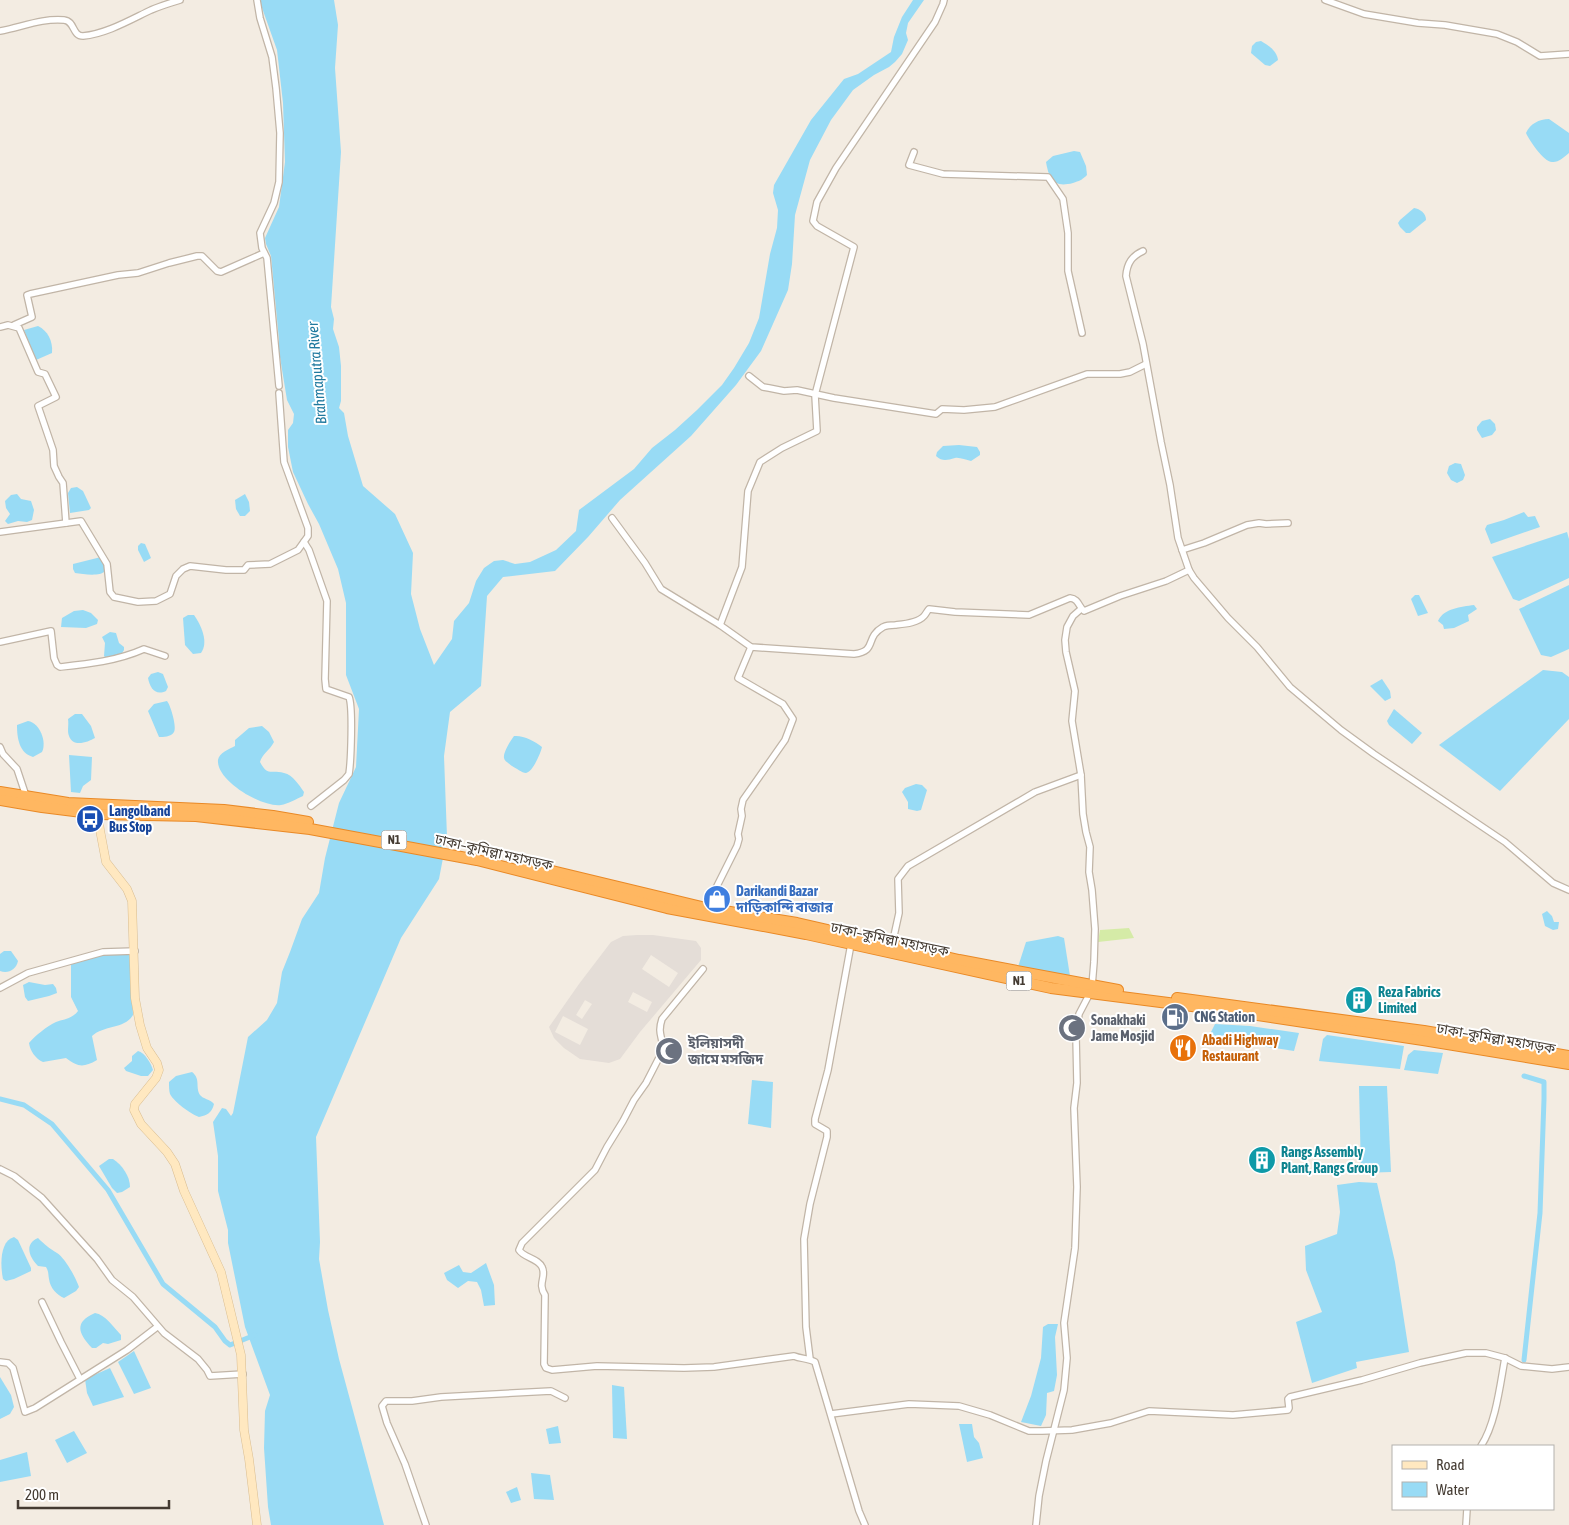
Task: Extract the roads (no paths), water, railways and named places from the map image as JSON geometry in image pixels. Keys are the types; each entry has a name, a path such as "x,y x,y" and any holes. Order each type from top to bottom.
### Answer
{"highway":[{"name":"ঢাকা–কুমিল্লা মহাসড়ক","path":"0,792 68,803 224,810 273,816 310,826"},
{"name":"ঢাকা–কুমিল্লা মহাসড়ক","path":"0,800 42,808 98,814 196,816 310,826 392,839 706,908 797,923 1091,990 1569,1064"},
{"name":"ঢাকা–কুমিল্লা মহাসড়ক","path":"478,857 667,908 851,944 1051,988 1091,990 1424,1032 1569,1056"}],"main road":[{"path":"98,814 106,862 127,888 132,901 135,998 147,1048 158,1063 159,1070 156,1078 135,1104 134,1110 141,1124 175,1164 184,1191 221,1272 241,1355 244,1430 257,1525"}],"street":[{"path":"0,31 40,21 66,20 80,36 88,35 180,0"},
{"path":"257,0 260,18 272,57 280,132 279,182 274,203 260,233 260,241 267,258 279,386"},
{"path":"720,625 742,567 748,491 760,462 782,448 818,431 815,395 854,247 817,226 813,221 817,202 836,168 935,22 944,0"},
{"path":"1325,0 1364,14 1497,34 1517,42 1540,56 1569,54"},
{"path":"914,152 909,165 944,174 1048,177 1063,199 1068,232 1068,271 1082,333"},
{"path":"1143,251 1135,255 1131,260 1126,270 1126,276 1140,325 1170,484 1178,538 1189,570 1205,592 1257,647 1290,687 1374,754 1505,842 1553,883 1569,890"},
{"path":"0,327 14,325 32,317 27,298 27,295 30,294 118,274 138,273 197,256 205,258 217,271 221,272 264,253"},
{"path":"14,325 18,328 38,372 45,374 56,397 38,406 53,450 54,466 63,484 66,523"},
{"path":"749,376 763,387 784,391 798,390 815,395 936,414 942,410 995,407 1087,374 1120,374 1130,372 1146,364"},
{"path":"0,532 81,521 107,564 110,592 114,597 138,602 156,600 170,594 176,576 183,569 190,566 244,570 248,565 270,564 298,550 308,536 308,528 284,462 278,394"},
{"path":"612,518 661,588 720,625 750,647 854,654 868,649 874,634 881,628 887,625 916,621 924,617 929,609 1029,615 1070,598 1078,601 1081,609"},
{"path":"1182,550 1247,525 1288,523"},
{"path":"304,542 310,550 327,601 324,678 326,689 349,697 351,716 349,774 311,806"},
{"path":"1081,609 1084,611 1088,610 1120,596 1166,581 1189,570"},
{"path":"1036,1525 1039,1496 1065,1382 1067,1358 1064,1323 1075,1248 1077,1187 1074,1108 1077,1083 1076,1036 1079,1014 1091,990 1095,929 1089,872 1090,847 1086,832 1081,775 1072,721 1075,691 1065,640 1067,627 1073,616 1081,609"},
{"path":"0,642 51,631 54,658 60,667 98,662 144,649 165,656"},
{"path":"706,908 738,846 743,800 785,740 793,719 783,704 738,678 750,647"},
{"path":"0,747 3,754 17,769 26,796"},
{"path":"892,945 899,913 898,879 908,866 1035,792 1081,775"},
{"path":"810,1359 806,1327 804,1239 810,1204 827,1137 827,1132 815,1124 815,1118 828,1070 851,944"},
{"path":"0,988 28,972 103,952 135,952"},
{"path":"703,969 662,1019 659,1034 663,1050 646,1083 607,1147 596,1170 522,1243 519,1250 522,1254 539,1263 543,1271 541,1286 545,1295 544,1364 546,1368 552,1370 597,1366 684,1368 794,1356 810,1359 815,1362 865,1525"},
{"path":"0,1169 14,1176 42,1198 97,1259 112,1280 133,1297 158,1327 198,1359 210,1376 243,1374"},
{"path":"42,1302 60,1342 80,1379"},
{"path":"0,1362 8,1362 12,1368 25,1412 35,1408 127,1350 158,1327"},
{"path":"830,1414 909,1404 959,1406 990,1415 1029,1431 1072,1430 1111,1423 1149,1411 1233,1415 1288,1410 1288,1399 1290,1397 1466,1353 1486,1353 1505,1358 1521,1366 1552,1369 1569,1367"},
{"path":"1482,1445 1486,1438 1495,1409 1505,1358"},
{"path":"426,1525 405,1464 387,1424 382,1406 383,1403 386,1401 412,1401 442,1397 551,1391 565,1398"},
{"path":"1466,1525 1467,1510"}],"water":[{"name":"Brahmaputra River","path":"261,0 334,0 338,25 335,68 341,152 331,307 334,319 333,329 339,347 341,366 341,401 339,408 344,413 348,436 363,486 395,514 413,553 411,594 420,629 434,665 452,639 454,621 469,603 476,581 484,568 494,561 503,560 515,564 530,562 556,550 576,531 579,510 634,469 652,448 675,430 722,385 749,343 759,318 770,254 777,228 778,210 773,193 774,185 811,120 844,79 858,74 891,52 894,37 902,17 913,0 924,0 908,23 906,33 908,40 902,54 889,67 853,90 831,120 810,160 795,215 792,264 788,290 761,351 736,385 691,436 620,500 555,571 503,577 487,596 481,686 450,712 444,756 447,837 439,879 401,938 316,1137 319,1259 339,1359 384,1525 271,1525 264,1448 265,1411 270,1395 245,1327 228,1243 228,1230 218,1191 218,1156 213,1122 222,1108 226,1109 231,1116 233,1113 248,1037 267,1020 277,1003 282,972 302,919 319,893 325,858 339,803 356,767 359,709 346,675 346,603 338,569 319,524 293,472 288,447 288,430 293,423 294,414 287,400 279,351 271,256 265,238 279,207 285,162 283,103 277,50 261,5"},
{"path":"1261,41 1276,54 1278,60 1270,66 1265,65 1251,53 1252,46 1256,42"},
{"path":"1549,119 1569,133 1569,153 1556,162 1549,161 1541,155 1526,133 1535,123"},
{"path":"1074,151 1080,152 1086,166 1087,175 1073,183 1057,183 1051,178 1046,162 1053,156"},
{"path":"1414,208 1425,215 1426,220 1410,233 1406,233 1398,223"},
{"path":"38,326 49,337 52,344 52,353 36,360 24,330"},
{"path":"1490,419 1495,424 1496,430 1492,435 1482,438 1477,427 1482,421"},
{"path":"943,446 977,447 980,455 971,461 961,458 943,460 936,456"},
{"path":"1455,463 1461,464 1465,475 1463,480 1457,483 1451,480 1447,473 1449,466"},
{"path":"77,487 83,491 91,508 70,513 68,493 71,488"},
{"path":"17,494 21,499 31,501 34,510 32,520 8,524 5,521 10,514 6,508 5,501 11,495"},
{"path":"245,494 249,502 250,511 245,516 240,516 236,509 235,500"},
{"path":"1524,512 1528,517 1535,516 1540,527 1491,544 1485,529 1487,525"},
{"path":"1567,532 1569,539 1569,578 1519,601 1513,599 1492,557"},
{"path":"141,543 145,544 151,558 144,562 138,550 138,546"},
{"path":"101,557 106,569 104,572 93,575 75,573 73,564"},
{"path":"1569,585 1569,649 1551,657 1541,655 1519,609"},
{"path":"1415,595 1419,595 1428,613 1418,616 1411,599"},
{"path":"1474,605 1477,609 1468,615 1469,621 1454,628 1444,629 1443,625 1438,621 1444,613"},
{"path":"83,610 91,613 98,620 97,624 86,628 61,627 62,618 74,611"},
{"path":"188,615 194,615 201,629 204,644 201,653 193,654 185,645 183,618"},
{"path":"110,632 116,633 119,643 124,647 124,650 121,655 107,659 104,656 105,643 102,637"},
{"path":"1543,670 1562,672 1569,677 1569,719 1500,791 1439,745"},
{"path":"158,672 163,674 168,687 166,691 156,692 150,685 148,678 151,674"},
{"path":"1382,679 1390,691 1391,698 1385,701 1370,686"},
{"path":"167,701 173,717 175,730 171,735 159,737 148,711 154,704"},
{"path":"1394,709 1422,733 1412,744 1389,725 1387,721"},
{"path":"75,714 82,714 91,726 95,738 81,743 71,740 68,734 68,719"},
{"path":"28,721 32,722 39,729 44,743 42,752 33,757 22,749 18,735 17,725"},
{"path":"262,726 269,732 274,742 261,759 260,762 263,767 270,772 287,774 296,781 304,792 303,796 289,803 273,805 253,798 232,784 219,768 218,760 220,755 235,746 235,740 249,728"},
{"path":"514,736 529,739 542,747 534,766 529,772 521,771 504,759 506,749"},
{"path":"69,755 92,757 91,780 83,786 80,793 71,792"},
{"path":"916,784 922,785 927,790 921,810 917,811 908,809 908,802 902,792 905,788"},
{"path":"1547,911 1552,916 1554,922 1559,922 1558,929 1553,930 1545,926 1542,914"},
{"path":"1058,936 1064,938 1070,976 1017,970 1026,942"},
{"path":"4,951 11,951 18,961 11,971 0,971 0,954"},
{"path":"102,955 131,955 133,1015 125,1023 102,1030 92,1036 97,1060 81,1065 66,1058 43,1062 38,1059 32,1052 29,1043 49,1026 71,1017 78,1011 71,997 71,963"},
{"path":"29,982 45,985 53,984 57,993 28,1001 25,997 23,985"},
{"path":"1215,1024 1250,1026 1299,1033 1294,1051 1208,1038"},
{"path":"1327,1035 1404,1046 1400,1069 1319,1061 1323,1039"},
{"path":"1414,1050 1443,1053 1438,1074 1404,1070 1408,1055"},
{"path":"138,1051 145,1056 152,1067 153,1070 148,1076 141,1076 126,1071 124,1068 132,1061 132,1056"},
{"path":"192,1072 196,1077 200,1095 214,1104 209,1113 199,1117 187,1111 172,1097 169,1091 169,1082 176,1076"},
{"path":"752,1080 773,1082 771,1128 748,1124"},
{"path":"1359,1086 1387,1086 1391,1172 1361,1173"},
{"path":"109,1159 113,1159 119,1164 129,1179 130,1187 122,1192 117,1193 112,1188 99,1166"},
{"path":"1359,1182 1377,1183 1395,1262 1409,1352 1356,1362 1357,1368 1312,1383 1296,1322 1322,1312 1306,1270 1305,1246 1337,1234 1340,1212 1337,1185"},
{"path":"14,1237 18,1240 31,1271 6,1281 3,1279 2,1273 2,1254 6,1243"},
{"path":"38,1238 63,1259 78,1283 79,1287 76,1291 64,1298 52,1288 46,1267 38,1266 30,1255 29,1247"},
{"path":"486,1263 494,1285 495,1305 484,1306 481,1290 477,1282 468,1281 458,1288 447,1280 444,1273 459,1265 463,1272 471,1273"},
{"path":"95,1313 109,1322 121,1335 121,1340 108,1344 103,1343 96,1348 92,1348 81,1333 80,1328 88,1316"},
{"path":"1048,1324 1058,1324 1055,1337 1057,1375 1054,1391 1047,1393 1046,1415 1041,1426 1021,1422 1031,1396 1041,1358 1043,1327"},
{"path":"134,1351 151,1388 134,1394 118,1362"},
{"path":"110,1368 124,1397 93,1406 87,1393 85,1379"},
{"path":"0,1377 11,1395 14,1407 10,1414 0,1419"},
{"path":"612,1385 624,1387 627,1439 613,1438"},
{"path":"959,1424 972,1424 974,1437 979,1443 983,1458 967,1462"},
{"path":"558,1426 561,1443 549,1444 546,1429"},
{"path":"74,1431 87,1453 67,1463 55,1440"},
{"path":"27,1452 31,1476 0,1482 0,1460"},
{"path":"531,1473 550,1475 554,1500 534,1499"},
{"path":"517,1487 521,1500 511,1503 506,1492"}],"waterway":[{"path":"1524,1076 1544,1082 1540,1213 1524,1360"},
{"path":"0,1099 24,1105 52,1124 108,1190 163,1284 215,1327 230,1345 255,1335"}],"place":[{"name":"Langolband Bus Stop","path":"90,819"},
{"name":"Darikandi Bazar দাড়িকান্দি বাজার","path":"717,899"},
{"name":"Reza Fabrics Limited","path":"1359,1000"},
{"name":"CNG Station","path":"1175,1017"},
{"name":"Sonakhaki Jame Mosjid","path":"1072,1028"},
{"name":"Abadi Highway Restaurant","path":"1183,1048"},
{"name":"ইলিয়াসদী জামে মসজিদ","path":"669,1051"},
{"name":"Rangs Assembly Plant, Rangs Group","path":"1262,1160"}]}
